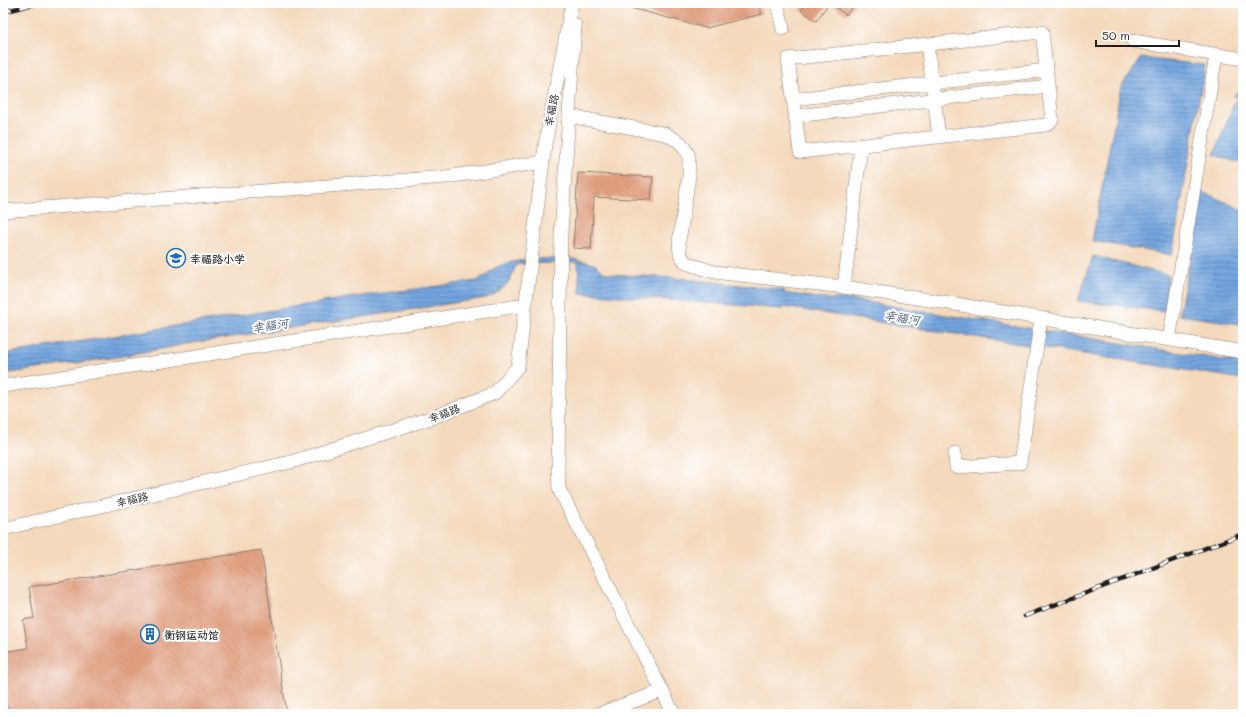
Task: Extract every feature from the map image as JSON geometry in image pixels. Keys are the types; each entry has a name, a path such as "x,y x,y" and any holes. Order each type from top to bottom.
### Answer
{"street":[{"name":"幸福路","path":"3,529 291,462 431,418 495,393 518,366 545,144 572,3"},
{"path":"576,3 561,233 559,489 674,714"},
{"path":"777,3 783,29"},
{"path":"1042,32 1047,70 1052,120 1046,125 800,152 788,59 1042,32"},
{"path":"1133,41 1243,59"},
{"path":"928,44 939,137"},
{"path":"1169,340 1216,54"},
{"path":"794,99 1047,70"},
{"path":"796,116 1048,86"},
{"path":"569,116 666,134 680,143 689,156 689,176 679,242 680,254 686,263 714,272 844,287 949,302 1243,352"},
{"path":"844,287 861,146"},
{"path":"3,211 446,177 543,162"},
{"path":"3,386 525,305"},
{"path":"955,453 956,467 1020,463 1041,318"},
{"path":"598,714 662,691"}],"water":[{"path":"1141,58 1205,65 1172,255 1092,241 1121,87"},
{"path":"1243,87 1243,100 1233,96"},
{"path":"1235,101 1243,105 1243,164 1214,155"},
{"path":"1203,192 1243,210 1243,320 1241,324 1179,315"},
{"path":"1093,256 1168,275 1165,311 1078,301"},
{"name":"幸福河","path":"570,258 594,264 604,272 612,274 686,279 784,290 784,293 824,299 848,299 1243,363 1243,379 784,307 783,309 580,293 578,263 574,262 520,264 515,266 511,277 505,286 501,290 486,298 192,343 117,357 3,374 3,354 354,297 477,281 495,268 504,264 532,259"}],"building":[{"path":"624,3 758,3 762,14 706,28 623,6"},
{"path":"807,3 829,3 816,21 801,10"},
{"path":"830,3 856,3 846,15"},
{"path":"578,173 653,177 651,200 594,197 591,249 573,248"},
{"name":"衡钢运动馆","path":"261,550 287,714 8,714 3,685 3,652 28,648 23,620 34,618 29,587"}],"railway":[{"path":"3,12 38,3"},
{"path":"1025,616 1243,534"}],"place":[{"name":"幸福路小学","path":"176,258"},
{"name":"衡钢运动馆","path":"150,634"}]}
